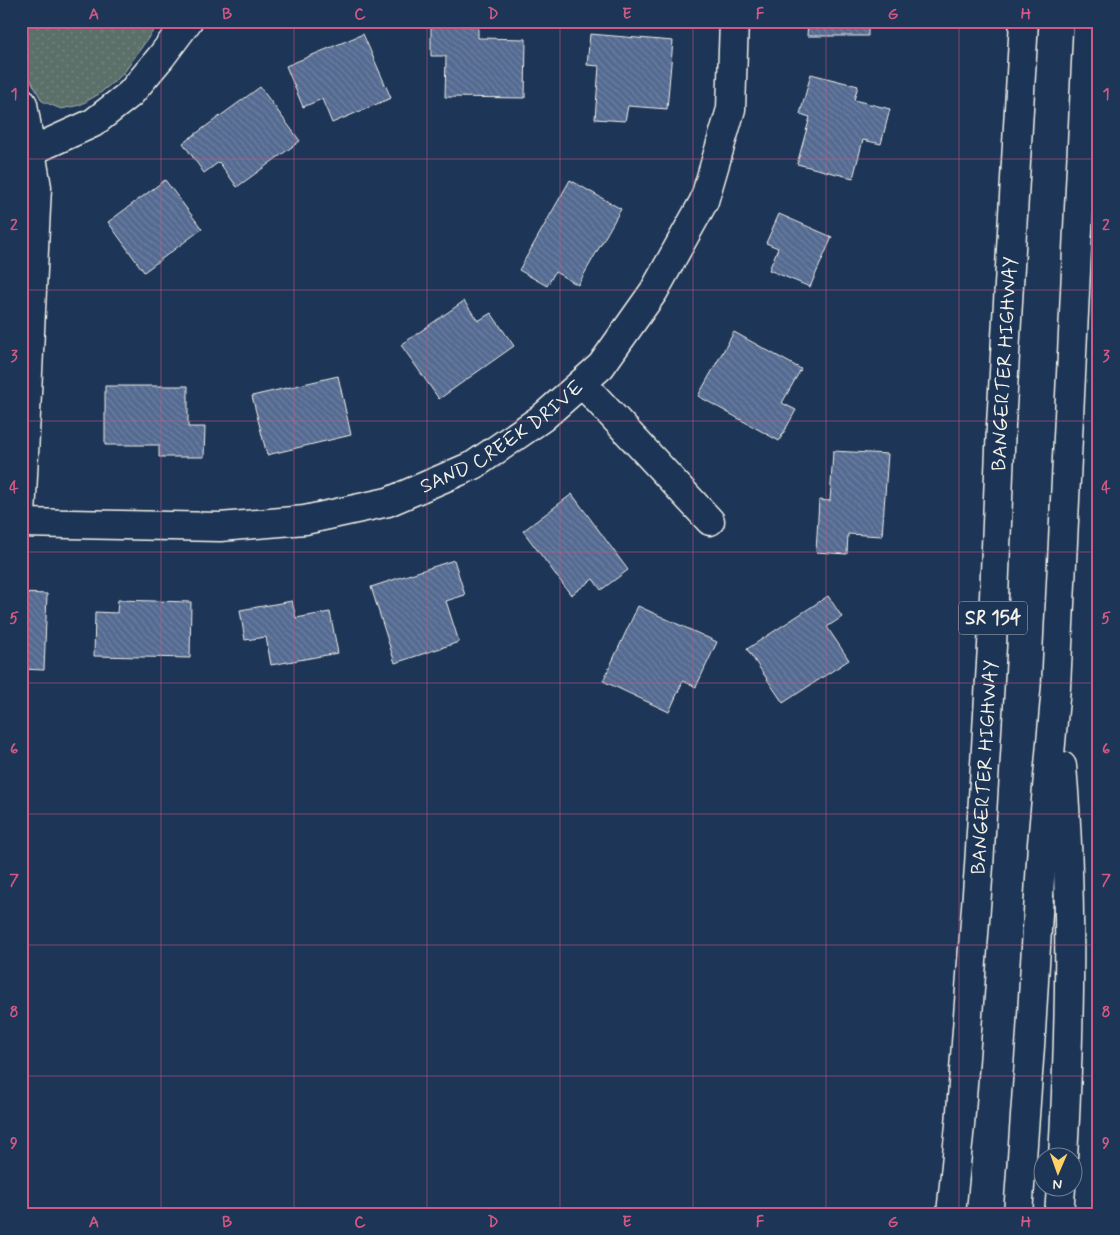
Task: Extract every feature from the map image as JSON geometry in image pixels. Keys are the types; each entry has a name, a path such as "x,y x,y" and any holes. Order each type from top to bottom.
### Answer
{"main road":[{"path":"31,150 93,123 130,94 188,21"},
{"name":"SAND CREEK DRIVE","path":"21,523 220,527 305,520 388,502 474,466 542,418 601,366 654,291 704,201 731,109 734,21"},
{"name":"BANGERTER HIGHWAY","path":"951,1214 960,1125 979,866 992,646 1001,415 1024,21"},
{"path":"1018,1214 1042,844 1056,687 1088,21"},
{"path":"21,101 37,187 21,516"},
{"path":"582,383 710,521"},
{"path":"1056,687 1064,784 1070,976 1064,1148"},
{"path":"1059,1214 1060,1198"}],"green space":[{"path":"21,21 160,21 123,74 99,94 80,105 61,109 42,101 21,62"}],"building":[{"path":"808,21 868,21 868,36 807,36"},
{"path":"431,25 478,26 478,38 526,39 525,98 445,97 446,56 431,56"},
{"path":"363,34 391,98 332,123 322,99 303,107 286,66"},
{"path":"590,34 673,41 667,109 628,106 625,121 595,119 599,66 587,65"},
{"path":"811,74 858,86 854,100 890,109 881,144 863,140 853,178 797,164 810,117 800,114"},
{"path":"260,87 300,141 237,187 219,162 204,173 183,143"},
{"path":"165,180 202,229 144,272 108,222"},
{"path":"570,180 621,209 578,285 555,272 547,286 519,270"},
{"path":"779,214 832,237 810,287 769,270 778,248 766,243"},
{"path":"464,301 478,321 491,313 514,346 439,399 401,345"},
{"path":"734,332 801,369 782,403 796,410 779,441 698,396"},
{"path":"338,376 351,435 267,455 252,396"},
{"path":"105,386 188,386 188,427 205,427 204,457 159,457 159,445 105,445"},
{"path":"833,451 888,454 882,536 848,534 847,554 816,552 819,500 830,501"},
{"path":"572,494 628,570 601,590 593,579 571,595 523,531"},
{"path":"454,560 465,595 446,601 459,642 395,663 371,587"},
{"path":"21,593 47,594 44,670 21,669"},
{"path":"828,596 842,617 827,627 849,660 783,703 747,649"},
{"path":"118,600 191,602 190,658 94,656 95,612 117,613"},
{"path":"292,601 296,618 330,612 338,653 271,665 266,637 245,640 240,610"},
{"path":"638,606 717,642 696,687 683,681 669,712 603,681"}]}
